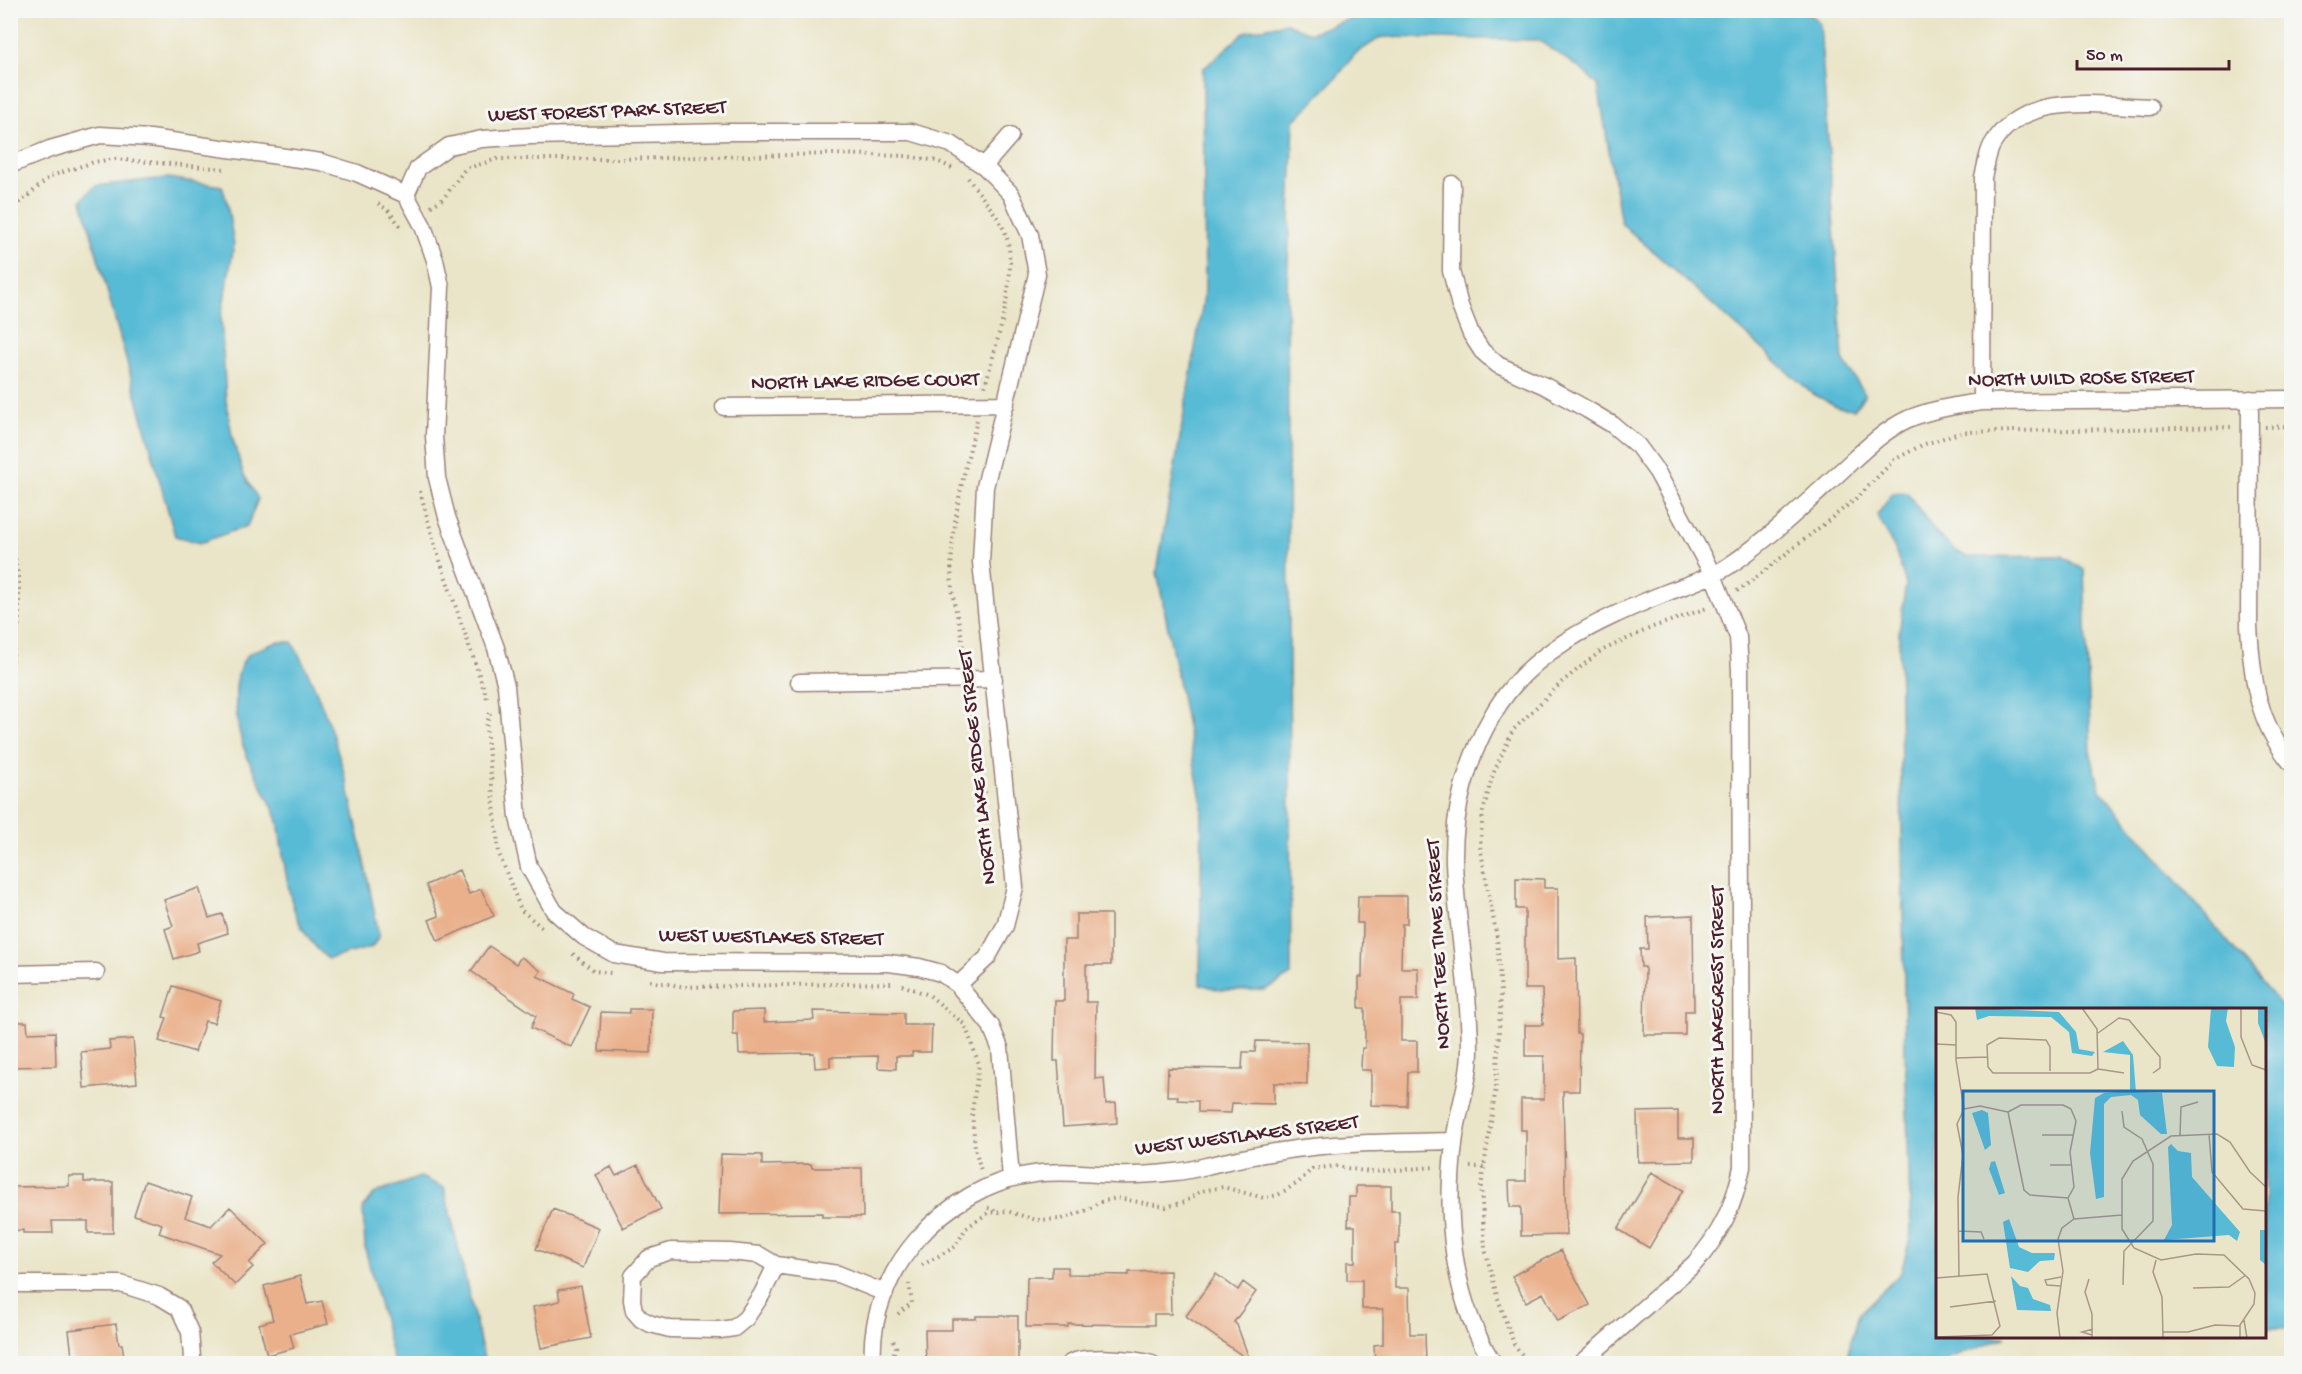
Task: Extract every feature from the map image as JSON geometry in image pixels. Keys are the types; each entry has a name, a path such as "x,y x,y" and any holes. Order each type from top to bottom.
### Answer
{"street":[{"path":"1982,402 1983,177 1991,146 2012,121 2048,106 2080,104 2150,107"},
{"name":"WEST FOREST PARK STREET","path":"406,195 418,168 449,146 482,139 531,136 731,132 911,132 951,144 984,166"},
{"path":"10,165 50,149 100,135 150,138 321,162 357,173 406,195"},
{"path":"984,166 1010,136"},
{"name":"NORTH LAKE RIDGE STREET","path":"958,985 987,958 1005,926 1016,886 981,562 982,525 985,487 1037,274 1030,235 1011,194 984,166"},
{"name":"NORTH LAKECREST STREET","path":"1452,184 1451,271 1460,306 1471,334 1482,351 1498,365 1545,386 1613,425 1638,446 1657,472 1713,575 1738,637 1742,1167 1736,1197 1711,1246 1694,1264 1580,1364"},
{"name":"WEST WESTLAKES STREET","path":"406,195 435,260 441,287 434,436 437,478 447,517 496,648 506,686 518,817 528,867 554,911 584,937 614,954 663,962 889,963 920,967 941,973 958,985"},
{"path":"2250,399 2248,626 2251,663 2257,702 2276,745 2292,764"},
{"name":"NORTH WILD ROSE STREET","path":"1713,575 1759,544 1874,441 1907,420 1951,406 1982,402 2292,399"},
{"name":"NORTH LAKE RIDGE COURT","path":"724,407 1006,404"},
{"name":"NORTH TEE TIME STREET","path":"1494,1364 1472,1319 1457,1267 1451,1231 1454,1141 1470,1054 1469,1013 1454,860 1458,808 1470,765 1492,715 1514,684 1556,645 1606,618 1713,575"},
{"path":"799,682 994,679"},
{"path":"10,974 96,972"},
{"path":"873,1364 874,1324 901,1259 927,1229 964,1197 1011,1178 1000,1048 991,1026 958,985"},
{"name":"WEST WESTLAKES STREET","path":"1011,1178 1036,1173 1119,1175 1177,1172 1304,1148 1454,1141"},
{"path":"776,1265 762,1294 746,1318 734,1329 670,1329 651,1324 634,1311 633,1276 649,1258 671,1251 759,1255 776,1265 838,1274 885,1293"},
{"path":"10,1284 121,1284 159,1296 179,1308 190,1332 192,1357"},
{"path":"1069,1364 1072,1361 1083,1359 1138,1360 1152,1364"}],"path":[{"path":"399,224 443,199 465,169 496,159 634,159 832,154 906,156 937,161 956,170"},
{"path":"10,211 51,176 94,162 115,159 228,169"},
{"path":"964,174 1004,229 1011,264 1007,295 963,479 954,530 952,588 964,648 960,667 969,700 986,801"},
{"path":"377,203 387,209 407,234"},
{"path":"1529,1364 1514,1344 1497,1296 1485,1249 1481,1187 1496,1087 1501,993 1497,938 1480,846 1483,812 1493,774 1513,730 1563,681 1601,651 1653,627 1709,608 1749,583 1857,498 1894,460 1922,445 1962,432 2292,426"},
{"path":"420,490 421,501 435,546 491,709 486,727 499,854 521,910 549,933"},
{"path":"10,523 20,582 20,623 10,669"},
{"path":"567,948 594,970 617,975"},
{"path":"639,979 685,987 898,983 928,995 964,1025 980,1064 972,1112 975,1149 984,1188"},
{"path":"917,1268 956,1246 966,1228 988,1213 1007,1211 1036,1220 1062,1219 1116,1197 1166,1207 1185,1202 1200,1191 1223,1187 1264,1197 1278,1195 1299,1182 1312,1169 1335,1166 1370,1172 1412,1167 1484,1167"},
{"path":"895,1317 912,1303 910,1278"},
{"path":"891,1332 896,1347 891,1364"}],"water":[{"path":"1584,10 1586,13 1616,10 1806,10 1820,24 1843,360 1865,394 1855,409 1838,407 1813,394 1621,223 1598,85 1582,70 1538,40 1381,37 1355,54 1336,78 1294,121 1287,286 1291,975 1265,990 1220,990 1200,984 1202,804 1157,572 1205,290 1203,69 1245,32 1286,23 1310,33 1369,12 1428,15 1471,11"},
{"path":"167,178 222,186 227,203 234,245 221,317 226,401 232,436 243,473 258,499 247,526 200,543 175,536 82,200 95,186"},
{"path":"1893,493 1907,493 1937,534 1953,549 1967,557 2062,556 2084,570 2091,755 2100,789 2291,1017 2291,1328 2266,1328 2266,1008 1936,1008 1936,1338 2003,1338 1939,1363 1845,1363 1859,1314 1901,1273 1911,1234 1905,1050 1899,633 1906,584 1895,549 1877,515"},
{"path":"277,642 292,642 310,676 337,748 356,822 379,936 372,947 328,959 316,948 299,923 294,910 277,818 247,756 237,719 236,690 242,664 251,653"},
{"path":"420,1177 444,1187 485,1363 394,1363 365,1248 363,1208 374,1194"}],"building":[{"path":"459,870 469,894 481,889 494,916 438,941 429,920 439,916 426,885"},
{"path":"1516,878 1544,879 1544,888 1558,888 1558,959 1576,958 1577,1034 1580,1034 1579,1091 1563,1091 1566,1235 1521,1236 1521,1207 1510,1207 1509,1181 1526,1181 1526,1130 1521,1130 1521,1099 1544,1099 1544,1056 1525,1056 1525,1025 1543,1025 1542,989 1525,989 1525,909 1516,909"},
{"path":"199,888 209,918 222,914 228,933 197,943 199,951 174,959 165,929 173,926 164,900"},
{"path":"1358,896 1407,896 1407,924 1402,924 1401,968 1418,968 1418,1000 1401,1000 1401,1041 1417,1041 1417,1072 1408,1072 1407,1106 1371,1105 1371,1070 1361,1070 1362,1048 1365,1048 1365,1008 1359,1008 1363,923 1357,923"},
{"path":"1076,914 1111,914 1111,965 1086,965 1086,1002 1096,1002 1095,1079 1104,1078 1106,1104 1116,1103 1117,1123 1063,1127 1058,1061 1054,1061 1055,1001 1064,1001 1064,940 1076,940"},
{"path":"1693,915 1694,1011 1685,1011 1685,1035 1644,1035 1645,967 1641,967 1640,949 1648,949 1647,917"},
{"path":"489,946 516,964 521,957 541,971 537,976 574,994 572,999 590,1007 571,1047 531,1028 536,1016 471,971"},
{"path":"173,986 221,1001 214,1023 205,1021 195,1052 159,1041 167,1018 163,1017"},
{"path":"629,1009 652,1009 651,1053 599,1051 601,1012 629,1013"},
{"path":"764,1010 764,1022 814,1020 813,1011 904,1013 904,1025 932,1025 931,1052 912,1052 912,1056 896,1056 896,1069 878,1068 878,1056 830,1057 830,1067 815,1068 814,1053 739,1054 738,1035 733,1035 733,1011"},
{"path":"10,1022 27,1022 28,1033 55,1032 56,1066 10,1067"},
{"path":"133,1039 137,1083 84,1088 81,1052 110,1049 109,1041"},
{"path":"1256,1041 1307,1042 1307,1084 1274,1083 1274,1104 1232,1103 1231,1113 1198,1112 1198,1101 1177,1100 1178,1096 1167,1096 1168,1068 1242,1069 1243,1052 1255,1052"},
{"path":"1678,1111 1678,1138 1694,1138 1694,1161 1638,1162 1637,1112"},
{"path":"721,1154 762,1155 762,1165 811,1164 812,1168 862,1168 863,1217 822,1217 822,1213 719,1214"},
{"path":"638,1165 661,1209 623,1228 596,1175 611,1167 616,1176"},
{"path":"1652,1172 1683,1190 1649,1248 1618,1229"},
{"path":"69,1176 84,1176 84,1182 113,1182 113,1233 88,1233 88,1221 52,1221 53,1233 10,1231 10,1187 69,1186"},
{"path":"145,1181 192,1197 185,1217 211,1226 230,1207 268,1244 249,1263 253,1267 235,1285 211,1262 220,1254 159,1233 162,1224 134,1215"},
{"path":"1356,1186 1391,1186 1391,1211 1399,1211 1399,1244 1395,1244 1395,1288 1409,1288 1410,1334 1425,1334 1426,1364 1375,1364 1374,1345 1383,1344 1383,1309 1362,1309 1362,1280 1347,1280 1347,1262 1355,1262 1355,1226 1348,1226 1349,1197 1356,1197"},
{"path":"553,1209 599,1228 583,1268 536,1249"},
{"path":"1561,1250 1590,1305 1558,1321 1543,1293 1526,1302 1512,1276"},
{"path":"1052,1267 1068,1267 1068,1274 1129,1275 1129,1272 1170,1271 1171,1314 1154,1314 1154,1325 1068,1324 1068,1327 1026,1327 1027,1277 1052,1277"},
{"path":"1216,1274 1238,1290 1243,1282 1256,1292 1234,1322 1250,1361 1186,1316"},
{"path":"300,1276 307,1304 322,1301 328,1324 290,1334 294,1348 267,1355 259,1324 273,1320 264,1286"},
{"path":"581,1286 591,1338 541,1348 533,1307 560,1301 558,1290"},
{"path":"976,1316 1018,1316 1018,1364 926,1364 925,1330 952,1330 952,1319 976,1319"},
{"path":"116,1324 125,1364 73,1364 69,1330"}]}
